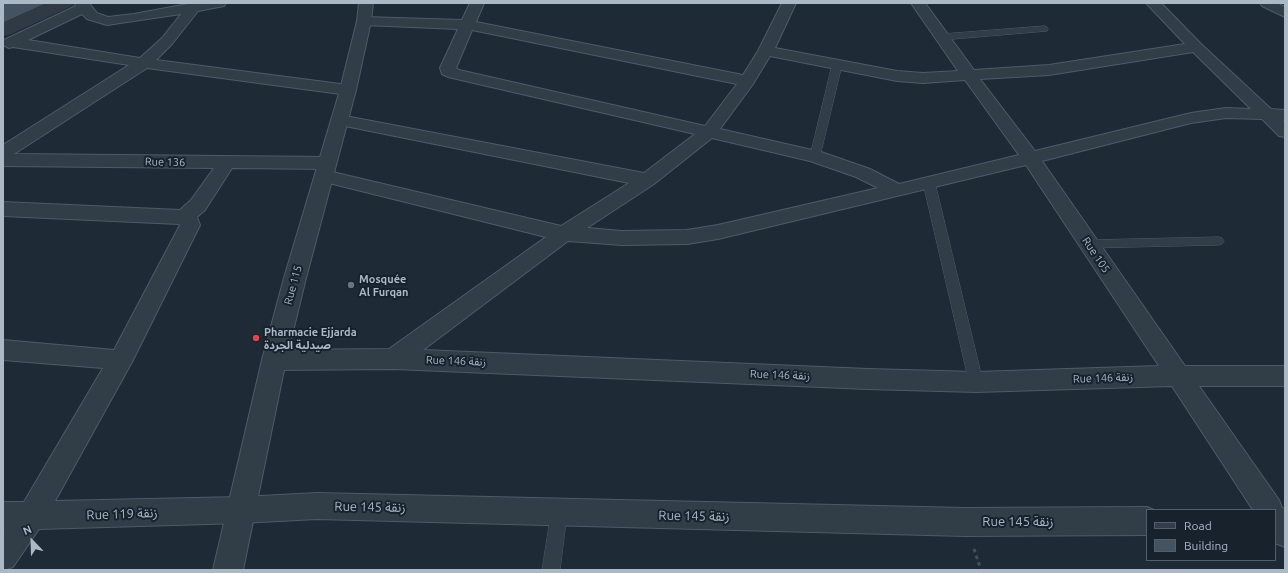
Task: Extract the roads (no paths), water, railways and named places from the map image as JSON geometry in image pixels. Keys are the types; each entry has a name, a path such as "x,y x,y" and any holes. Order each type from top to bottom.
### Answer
{"street":[{"path":"8,44 83,5 92,16 107,21 134,18 218,3"},
{"path":"477,3 448,68 448,71 454,74 815,156 863,172 895,190"},
{"path":"394,359 564,234 647,180 709,132 747,81 766,51 789,3"},
{"name":"Rue 105","path":"918,3 1032,159 1269,509"},
{"path":"1153,3 1196,47 1285,132"},
{"path":"3,153 144,64 167,41 194,7"},
{"path":"365,12 467,24 747,81"},
{"name":"Rue 115","path":"228,570 274,360 295,278 348,90 365,12"},
{"path":"8,44 144,64 348,90"},
{"path":"766,51 902,77 923,78 1049,70 1196,47"},
{"name":"Rue 136","path":"3,160 227,162 325,170 564,234 622,238 688,236 718,232 929,183 1208,115 1226,113 1285,115"},
{"path":"340,120 647,180"},
{"path":"184,217 198,205 227,162"},
{"path":"3,209 184,217 189,222 188,231 121,360 32,516 3,557"},
{"path":"3,350 121,360"},
{"name":"Rue 146 زنقة","path":"274,360 394,359 852,379 976,382 1178,376 1285,376"},
{"name":"Rue 145 زنقة","path":"241,510 317,506 957,522 1146,521"},
{"name":"Rue 119 زنقة","path":"3,516 241,510"}],"lane":[{"path":"942,37 1044,29"},
{"path":"815,156 837,65"},
{"path":"929,183 976,382"},
{"path":"1089,244 1218,241"},
{"path":"551,570 559,513"}],"place":[{"name":"Mosquée Al Furqan","path":"351,285"},
{"name":"Pharmacie Ejjarda صيدلية الجردة","path":"256,338"}]}
